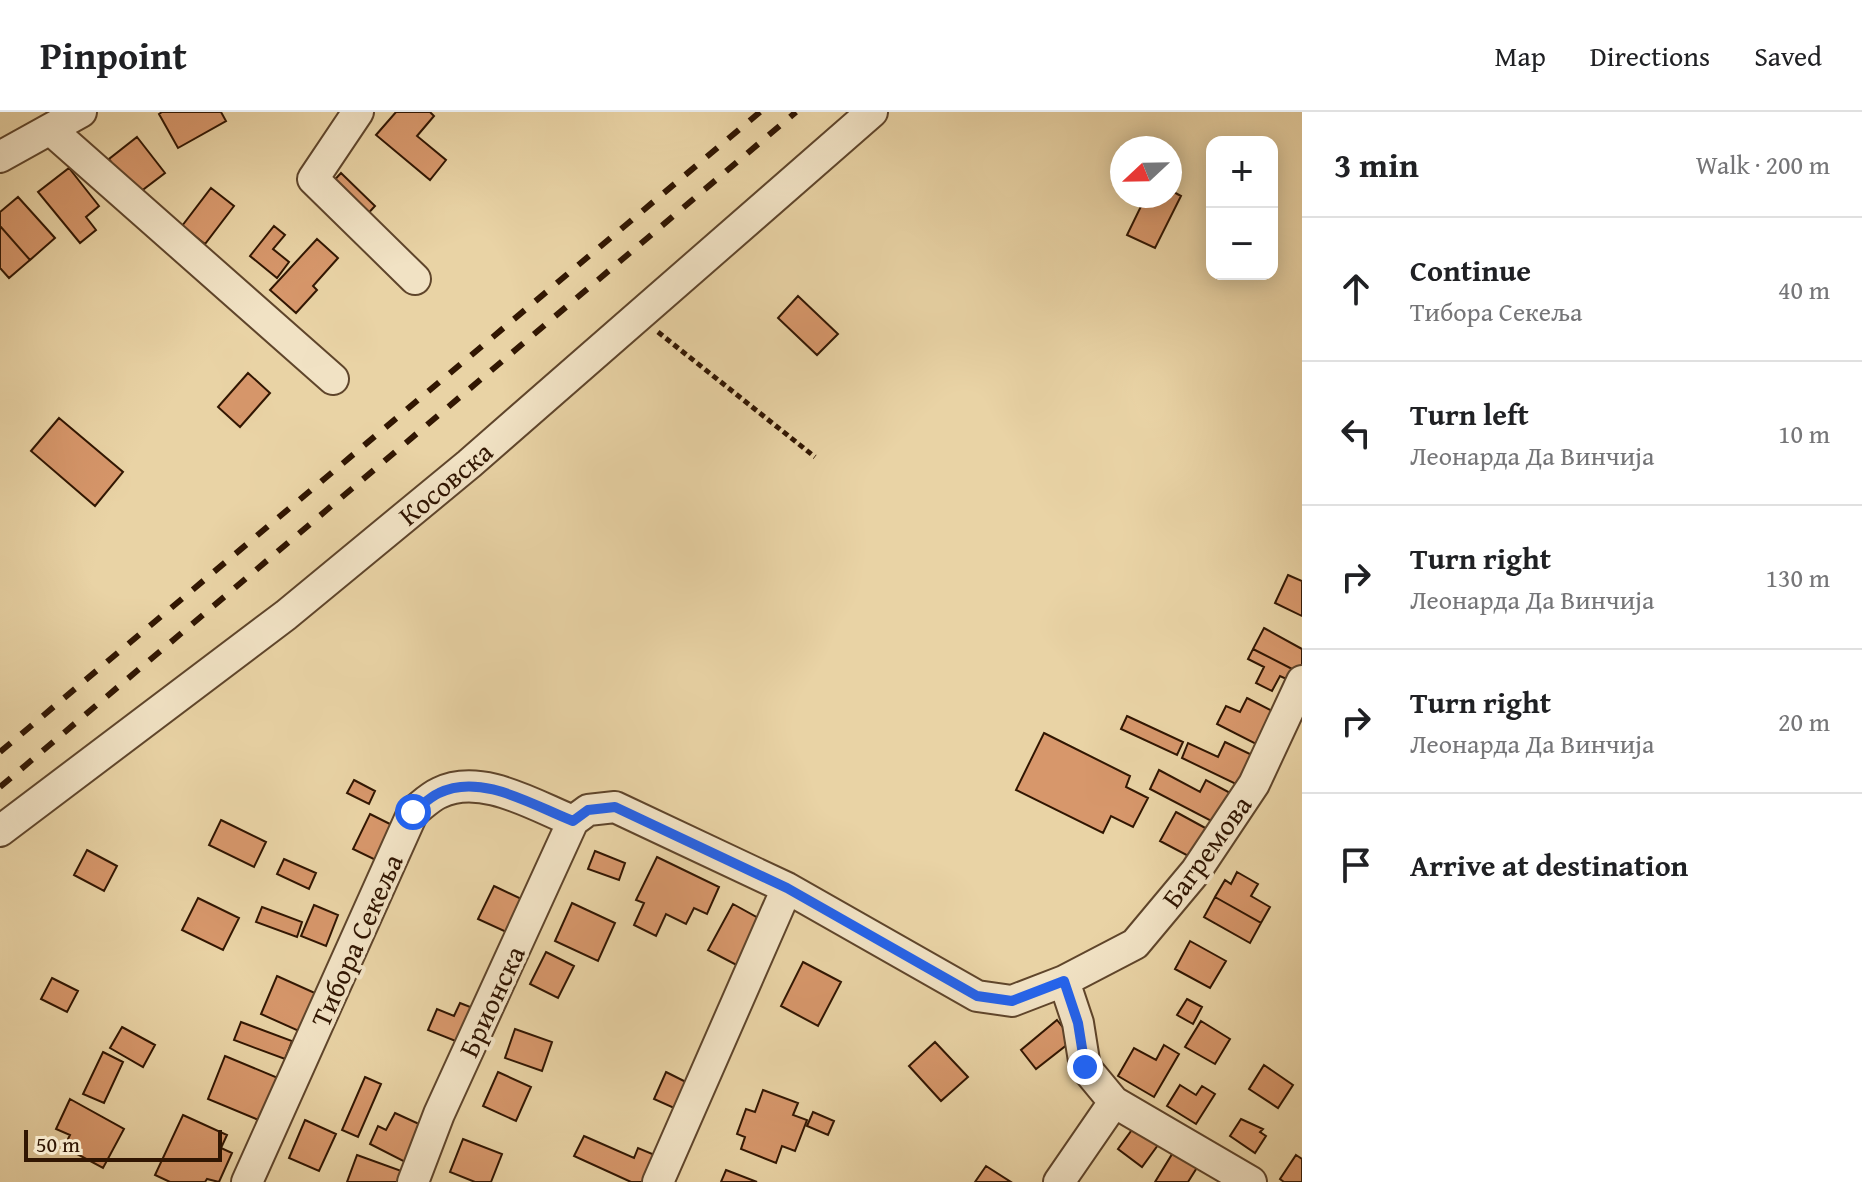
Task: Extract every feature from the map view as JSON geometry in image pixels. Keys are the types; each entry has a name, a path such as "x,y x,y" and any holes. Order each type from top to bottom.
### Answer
{"street":[{"path":"0,157 81,112"},
{"path":"358,112 313,179 415,279"},
{"name":"Косовска","path":"0,831 286,615 469,464 872,112"},
{"path":"51,130 333,379"},
{"name":"Багремова","path":"573,821 588,810 615,807 787,888 977,996 1012,1001 1064,981 1135,944 1196,871 1254,784 1302,681"},
{"name":"Тибора Секеља","path":"247,1182 413,812 440,792 463,787 487,787 573,821"},
{"name":"Брионска","path":"413,1182 439,1114 573,821"},
{"path":"658,1182 787,888"},
{"path":"1064,981 1078,1023 1085,1067 1114,1102 1251,1182"},
{"path":"1059,1182 1114,1102"}],"path":[{"path":"638,317 815,457"}],"building":[{"path":"221,112 226,121 178,148 159,114"},
{"path":"396,112 430,112 434,116 417,136 446,160 430,180 376,135"},
{"path":"137,137 165,173 136,195 109,159"},
{"path":"69,168 99,206 86,217 96,230 80,243 38,192"},
{"path":"341,173 375,206 362,220 328,187"},
{"path":"211,188 234,206 205,244 182,226"},
{"path":"18,197 55,238 30,260 0,226 0,212"},
{"path":"1140,208 1175,208 1155,248 1127,235"},
{"path":"0,226 30,260 9,278 0,268"},
{"path":"274,226 285,235 273,249 289,262 277,278 250,256"},
{"path":"317,239 338,258 313,286 317,290 296,313 270,290"},
{"path":"798,296 838,334 817,355 778,318"},
{"path":"248,373 270,393 240,427 218,407"},
{"path":"59,418 123,472 95,506 31,451"},
{"path":"1288,575 1302,581 1302,616 1275,603"},
{"path":"1264,628 1302,649 1302,664 1298,672 1253,649"},
{"path":"1253,649 1298,672 1293,682 1280,676 1272,691 1256,683 1264,667 1248,659"},
{"path":"1247,698 1276,713 1260,746 1217,724 1226,706 1240,712"},
{"path":"1127,716 1183,742 1177,755 1121,729"},
{"path":"1044,733 1130,776 1126,787 1148,798 1133,827 1111,816 1103,833 1016,790"},
{"path":"1225,742 1252,755 1238,785 1182,758 1188,743 1218,757"},
{"path":"1159,770 1200,792 1206,780 1234,795 1219,825 1150,789"},
{"path":"354,780 375,791 369,804 347,793"},
{"path":"1176,812 1209,830 1194,859 1160,841"},
{"path":"370,814 402,830 386,865 353,849"},
{"path":"221,820 266,842 254,867 209,845"},
{"path":"87,850 117,866 104,891 74,875"},
{"path":"595,851 625,863 619,880 588,869"},
{"path":"657,857 719,887 707,914 694,908 686,924 666,914 656,936 634,925 644,903 636,900"},
{"path":"284,859 316,873 309,889 277,874"},
{"path":"1237,872 1258,884 1251,896 1270,907 1261,923 1215,897 1225,880 1231,884"},
{"path":"494,886 530,903 515,936 478,919"},
{"path":"1215,897 1261,923 1250,943 1204,917"},
{"path":"198,898 239,918 223,950 182,930"},
{"path":"572,903 615,923 598,961 555,941"},
{"path":"733,904 769,924 744,969 708,950"},
{"path":"314,905 338,915 326,946 301,936"},
{"path":"262,907 302,922 297,937 256,922"},
{"path":"1190,941 1226,961 1210,988 1175,969"},
{"path":"546,952 574,966 558,998 530,984"},
{"path":"803,962 841,982 818,1026 781,1006"},
{"path":"277,976 326,998 310,1036 261,1014"},
{"path":"52,978 78,991 67,1012 41,999"},
{"path":"1187,999 1202,1007 1193,1024 1177,1015"},
{"path":"460,1003 478,1010 463,1044 428,1030 437,1009 454,1016"},
{"path":"1057,1020 1073,1040 1036,1069 1021,1050"},
{"path":"1201,1021 1230,1039 1215,1064 1185,1047"},
{"path":"241,1022 292,1041 285,1059 234,1040"},
{"path":"122,1027 155,1045 143,1067 110,1048"},
{"path":"515,1029 552,1042 542,1071 505,1058"},
{"path":"935,1042 968,1077 941,1101 909,1066"},
{"path":"1164,1045 1179,1054 1154,1097 1118,1076 1134,1048 1156,1060"},
{"path":"103,1052 123,1062 104,1103 83,1094"},
{"path":"225,1056 278,1078 261,1121 208,1099"},
{"path":"1264,1065 1293,1085 1278,1108 1249,1089"},
{"path":"498,1072 531,1087 516,1121 483,1106"},
{"path":"666,1072 694,1086 683,1112 654,1099"},
{"path":"365,1077 381,1084 358,1137 342,1130"},
{"path":"1180,1085 1196,1095 1202,1086 1215,1094 1196,1124 1167,1106"},
{"path":"763,1090 798,1103 793,1115 807,1120 795,1151 782,1146 776,1163 741,1149 745,1137 737,1134 746,1109 755,1112"},
{"path":"70,1099 124,1129 103,1168 64,1147 70,1135 56,1129"},
{"path":"813,1112 834,1121 828,1135 807,1126"},
{"path":"395,1113 430,1129 413,1166 370,1144 378,1126 386,1130"},
{"path":"183,1115 227,1135 221,1148 232,1153 219,1182 207,1179 205,1182 170,1182 155,1175"},
{"path":"1241,1119 1263,1129 1260,1132 1266,1136 1255,1153 1230,1136"},
{"path":"305,1120 336,1134 319,1171 289,1158"},
{"path":"1134,1127 1158,1145 1142,1167 1118,1149"},
{"path":"584,1136 634,1158 638,1148 662,1158 653,1182 631,1182 574,1156"},
{"path":"463,1139 502,1154 491,1182 475,1182 450,1172"},
{"path":"1174,1151 1198,1166 1188,1182 1155,1182"},
{"path":"357,1155 407,1173 403,1182 347,1182"},
{"path":"1296,1155 1302,1159 1302,1182 1284,1182 1280,1179"},
{"path":"986,1166 1011,1182 975,1182"},
{"path":"726,1170 757,1182 721,1182"}],"railway":[{"path":"0,752 760,112"},
{"path":"0,787 796,112"}],"route":[{"path":"413,812 440,792 463,787 487,787 573,821 588,810 615,807 787,888 977,996 1012,1001 1064,981 1078,1023 1085,1067"}]}
